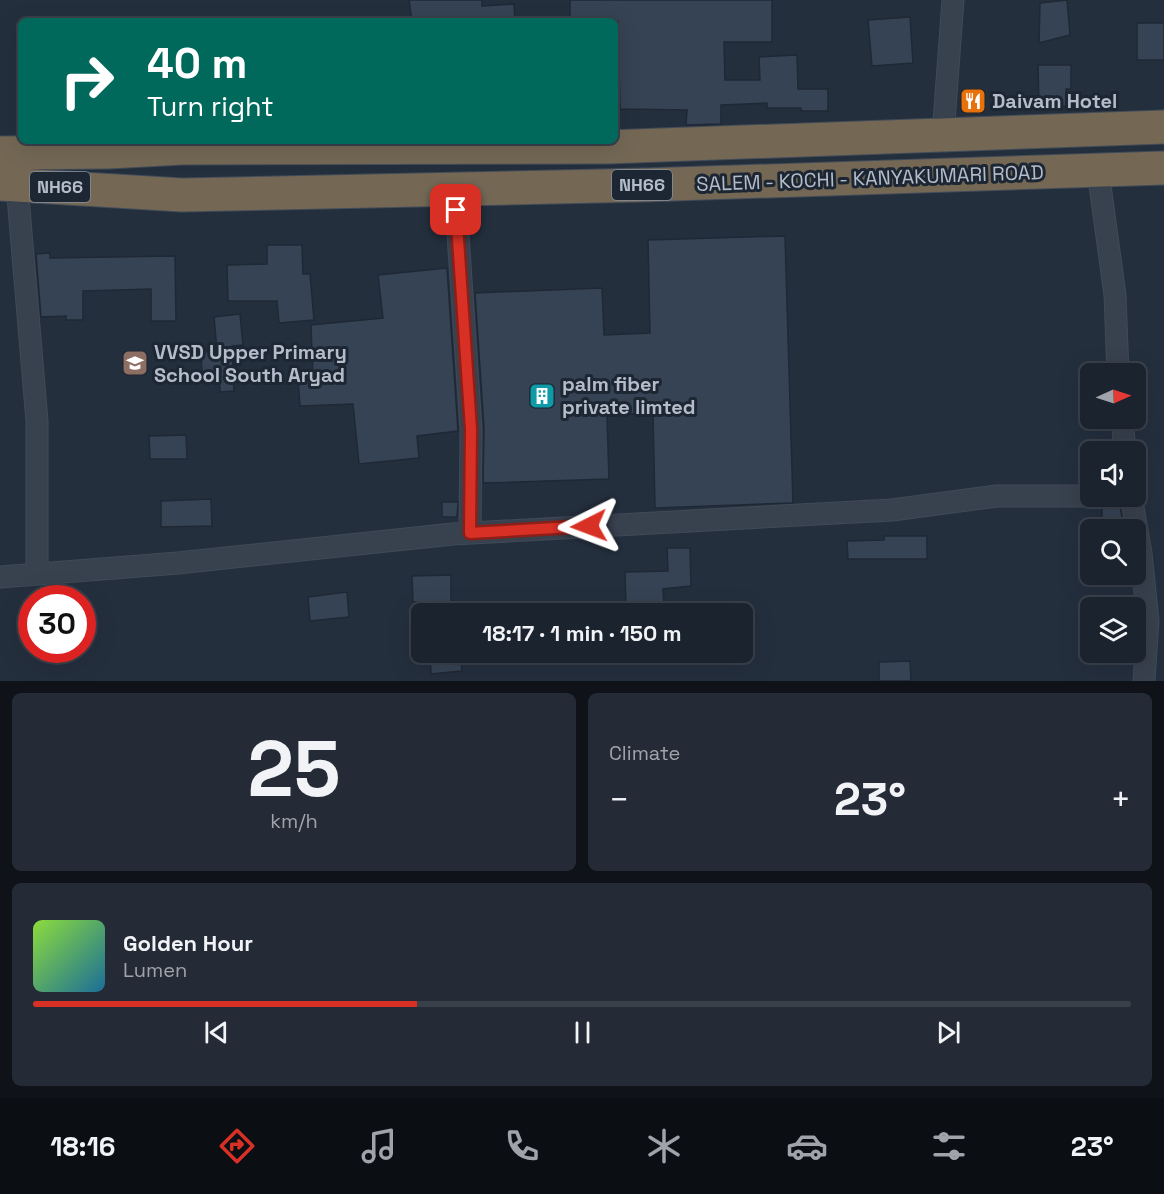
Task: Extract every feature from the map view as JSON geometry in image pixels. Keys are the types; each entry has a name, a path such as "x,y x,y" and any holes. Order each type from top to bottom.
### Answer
{"highway":[{"name":"SALEM - KOCHI - KANYAKUMARI ROAD","path":"0,153 108,152 182,148 607,147 1164,127"},
{"name":"SALEM - KOCHI - KANYAKUMARI ROAD","path":"9,185 182,195 455,190 1164,168"}],"street":[{"path":"944,135 953,0"},
{"path":"1098,171 1115,295 1118,363"},
{"path":"9,185 37,422 38,572"},
{"path":"455,190 471,429 470,533"},
{"path":"0,577 38,572 178,563 470,533 892,510 997,496 1080,496"},
{"path":"1133,507 1141,553 1148,621 1144,681"}],"building":[{"path":"409,0 482,0 482,6 514,4 515,18 412,18"},
{"path":"570,0 772,0 772,42 724,42 725,80 760,80 759,57 797,55 798,89 828,89 828,111 767,108 767,103 721,105 721,124 686,125 687,110 620,109 618,18 570,18"},
{"path":"1067,0 1070,35 1039,43 1040,3"},
{"path":"910,17 913,63 872,66 868,20"},
{"path":"1137,23 1164,23 1164,60 1137,60"},
{"path":"1038,65 1071,65 1071,89 1066,89 1066,106 1039,107"},
{"path":"785,236 793,503 655,508 653,413 607,415 609,479 483,483 484,428 475,293 602,288 604,335 650,333 648,240"},
{"path":"267,245 302,245 303,274 310,274 314,320 279,323 277,301 228,301 227,265 267,264"},
{"path":"50,253 50,258 175,256 176,321 151,321 151,289 83,291 83,320 66,320 66,316 41,317 36,254"},
{"path":"447,268 458,431 417,436 419,458 359,464 353,404 300,406 298,379 313,378 311,325 383,318 378,275"},
{"path":"240,314 243,345 232,346 234,391 220,392 219,371 202,372 201,352 217,351 214,317"},
{"path":"186,435 187,459 150,459 149,436"},
{"path":"211,499 212,526 161,527 161,501"},
{"path":"442,502 458,502 457,517 442,517"},
{"path":"1102,507 1120,507 1122,519 1102,519"},
{"path":"884,536 927,536 927,559 848,559 847,541 884,540"},
{"path":"667,548 690,548 691,586 663,589 664,603 626,603 625,572 668,571"},
{"path":"451,575 451,602 413,602 412,576"},
{"path":"347,592 349,617 310,621 308,597"},
{"path":"910,661 911,681 879,681 879,662"},
{"path":"430,663 461,663 462,671 431,674"}],"place":[{"name":"Daivam Hotel","path":"973,101"},
{"name":"VVSD Upper Primary School South Aryad","path":"135,363"},
{"name":"palm fiber private limted","path":"542,396"}],"route":[{"path":"456,210 471,429 470,533 589,526"}]}
